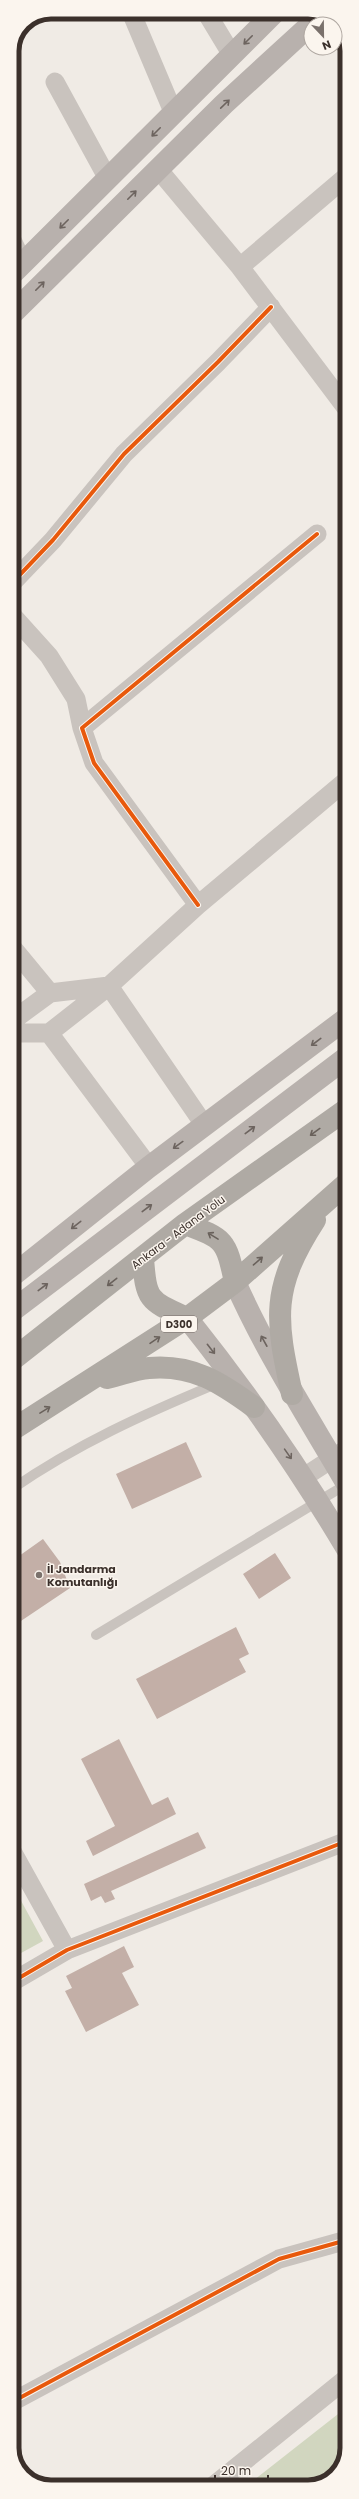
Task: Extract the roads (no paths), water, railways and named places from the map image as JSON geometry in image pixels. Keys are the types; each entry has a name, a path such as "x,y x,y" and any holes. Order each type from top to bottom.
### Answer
{"highway":[{"name":"Ankara - Adana Yolu","path":"19,1355 185,1224 340,1114"},
{"name":"D300","path":"19,1426 88,1383 187,1318 235,1282 340,1189"},
{"path":"292,1394 280,1340 281,1298 292,1257 330,1197"},
{"path":"185,1224 216,1236 228,1252 235,1282"},
{"path":"143,1258 145,1288 158,1305 187,1318"},
{"path":"88,1383 149,1368 198,1372 220,1383 254,1407"}],"main road":[{"path":"19,267 268,19"},
{"path":"19,307 224,104 303,32"},
{"path":"19,1270 149,1167 340,1023"},
{"path":"19,1306 340,1062"},
{"path":"205,1126 223,1151"},
{"path":"149,1167 168,1192"},
{"path":"235,1282 249,1314 292,1394 340,1454"},
{"path":"187,1318 254,1407 304,1477 340,1538"}],"street":[{"path":"134,19 174,114"},
{"path":"214,19 232,55"},
{"path":"55,82 108,179"},
{"path":"158,169 240,267 340,400"},
{"path":"240,267 340,182"},
{"path":"19,575 53,540 124,454 218,362 271,307"},
{"path":"82,728 316,534"},
{"path":"19,623 49,656 76,699 82,728 94,763 198,905"},
{"path":"19,1033 49,1033 109,986 198,905 340,786"},
{"path":"19,955 50,993"},
{"path":"19,1016 50,993 109,986"},
{"path":"109,986 205,1126"},
{"path":"49,1033 149,1167"},
{"path":"304,1477 340,1454"},
{"path":"19,1978 68,1950 340,1844"},
{"path":"19,1870 68,1950"},
{"path":"19,2398 279,2259 340,2242"},
{"path":"221,2480 340,2384"}],"lane":[{"path":"19,1484 68,1453 143,1415 220,1383"},
{"path":"96,1635 340,1488"}],"place":[{"name":"İl Jandarma Komutanlığı","path":"39,1575"}]}
